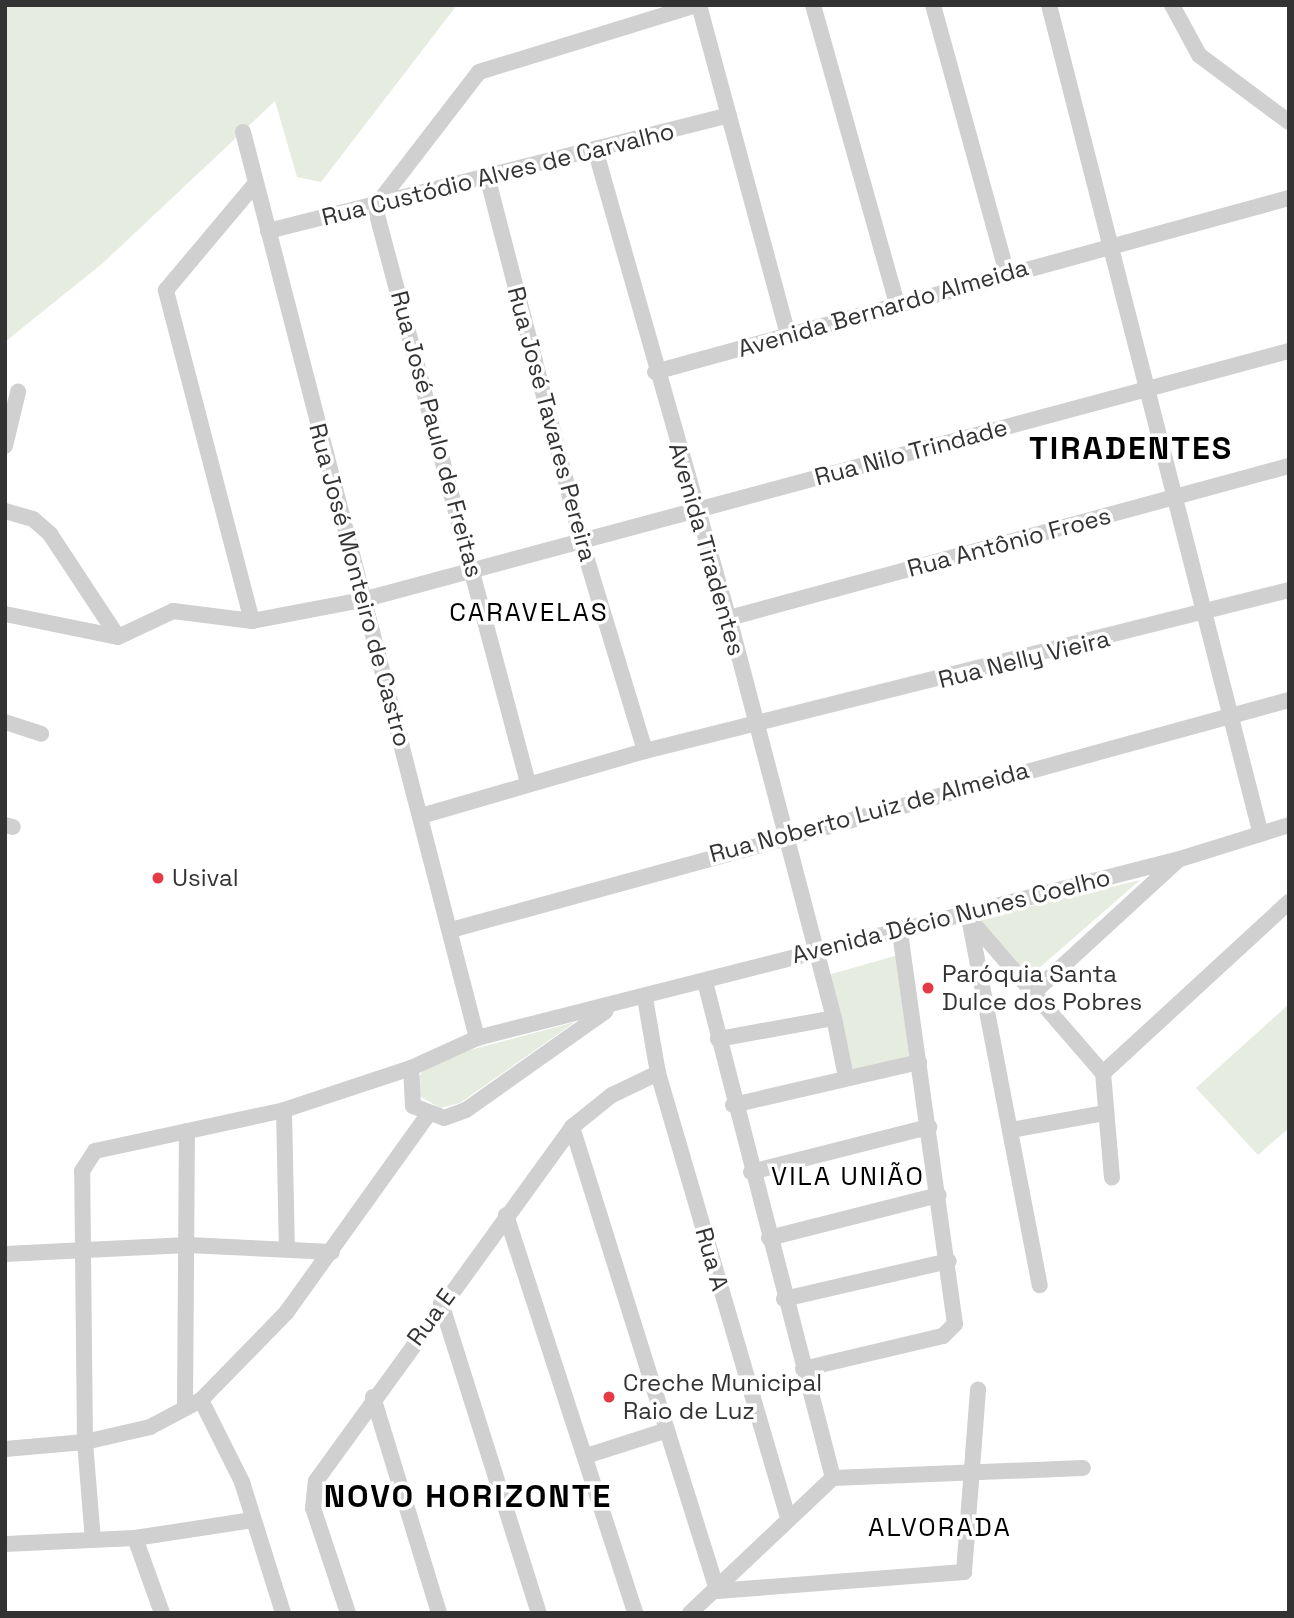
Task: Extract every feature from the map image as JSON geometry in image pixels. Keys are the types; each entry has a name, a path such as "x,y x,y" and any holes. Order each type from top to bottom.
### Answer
{"street":[{"path":"375,206 479,72 698,5 788,334"},
{"path":"813,5 897,303"},
{"path":"933,5 1007,274"},
{"path":"1049,5 1207,614 1259,831"},
{"path":"1172,5 1199,55 1289,122"},
{"name":"Rua Custódio Alves de Carvalho","path":"268,231 729,115"},
{"name":"Rua José Monteiro de Castro","path":"243,132 477,1038"},
{"name":"Avenida Tiradentes","path":"595,149 655,372 729,618 819,949 846,1077"},
{"name":"Rua José Tavares Pereira","path":"487,176 581,540 645,751"},
{"path":"252,621 166,290 255,184"},
{"name":"Avenida Bernardo Almeida","path":"655,372 1111,243 1289,198"},
{"name":"Rua José Paulo de Freitas","path":"375,206 475,569 528,783"},
{"name":"Rua Nilo Trindade","path":"118,637 173,611 252,621 362,600 1289,351"},
{"path":"5,446 18,392"},
{"name":"Rua Antônio Froes","path":"729,618 1289,466"},
{"path":"5,511 33,519 50,534 118,637"},
{"name":"Rua Nelly Vieira","path":"421,816 645,751 758,726 1207,614 1289,590"},
{"path":"5,614 118,637"},
{"name":"Rua Noberto Luiz de Almeida","path":"451,930 786,833 1289,701"},
{"path":"5,722 41,734"},
{"name":"Avenida Décio Nunes Coelho","path":"82,1251 85,1159 187,1131 284,1110 411,1068 477,1038 645,998 899,928 966,915 1180,859 1259,831 1289,825"},
{"path":"1032,994 1180,859"},
{"path":"1103,1073 1289,902"},
{"path":"966,915 1103,1073 1112,1178"},
{"path":"966,915 1040,1285"},
{"path":"803,1369 950,1332 955,1324 949,1261 899,928"},
{"path":"705,982 733,1105 833,1478"},
{"name":"Rua A","path":"645,998 658,1073 788,1517"},
{"path":"411,1068 413,1106 427,1116 467,1110 612,1006"},
{"path":"718,1039 834,1018"},
{"path":"733,1105 919,1062"},
{"name":"Rua E","path":"348,1613 312,1493 373,1397 572,1127 612,1095 658,1073"},
{"path":"284,1110 287,1248"},
{"path":"1011,1130 1105,1113"},
{"path":"5,1449 85,1442 150,1427 201,1400 286,1313 427,1116"},
{"path":"572,1127 717,1591"},
{"path":"751,1172 929,1127"},
{"path":"185,1408 187,1131"},
{"path":"769,1238 939,1195"},
{"path":"506,1215 635,1613"},
{"path":"5,1254 187,1245 332,1252"},
{"path":"82,1251 85,1442 93,1540"},
{"path":"784,1299 949,1261"},
{"path":"441,1303 539,1613"},
{"path":"717,1591 964,1572 975,1469 978,1390"},
{"path":"373,1397 439,1613"},
{"path":"201,1400 242,1482 283,1613"},
{"path":"586,1456 667,1430"},
{"path":"690,1613 717,1591 788,1517 833,1478 975,1469 1083,1468"},
{"path":"5,1544 135,1538 253,1520"},
{"path":"135,1538 162,1613"}],"shaded area":[{"path":"5,5 457,5 321,182 297,177 275,101 103,263 6,341"},
{"path":"1140,880 1030,976 978,919"},
{"path":"898,955 914,1059 850,1071 828,975"},
{"path":"1289,1004 1289,1128 1258,1155 1196,1088"},
{"path":"575,1022 460,1103 440,1108 418,1095 415,1083 429,1061"}],"place":[{"name":"Usival","path":"158,878"},
{"name":"Paróquia Santa Dulce dos Pobres","path":"928,988"},
{"name":"Creche Municipal Raio de Luz","path":"609,1397"}],"district":[{"name":"TIRADENTES","path":"1131,448"},
{"name":"CARAVELAS","path":"529,613"},
{"name":"VILA UNIÃO","path":"848,1177"},
{"name":"NOVO HORIZONTE","path":"468,1496"},
{"name":"ALVORADA","path":"940,1528"}]}
